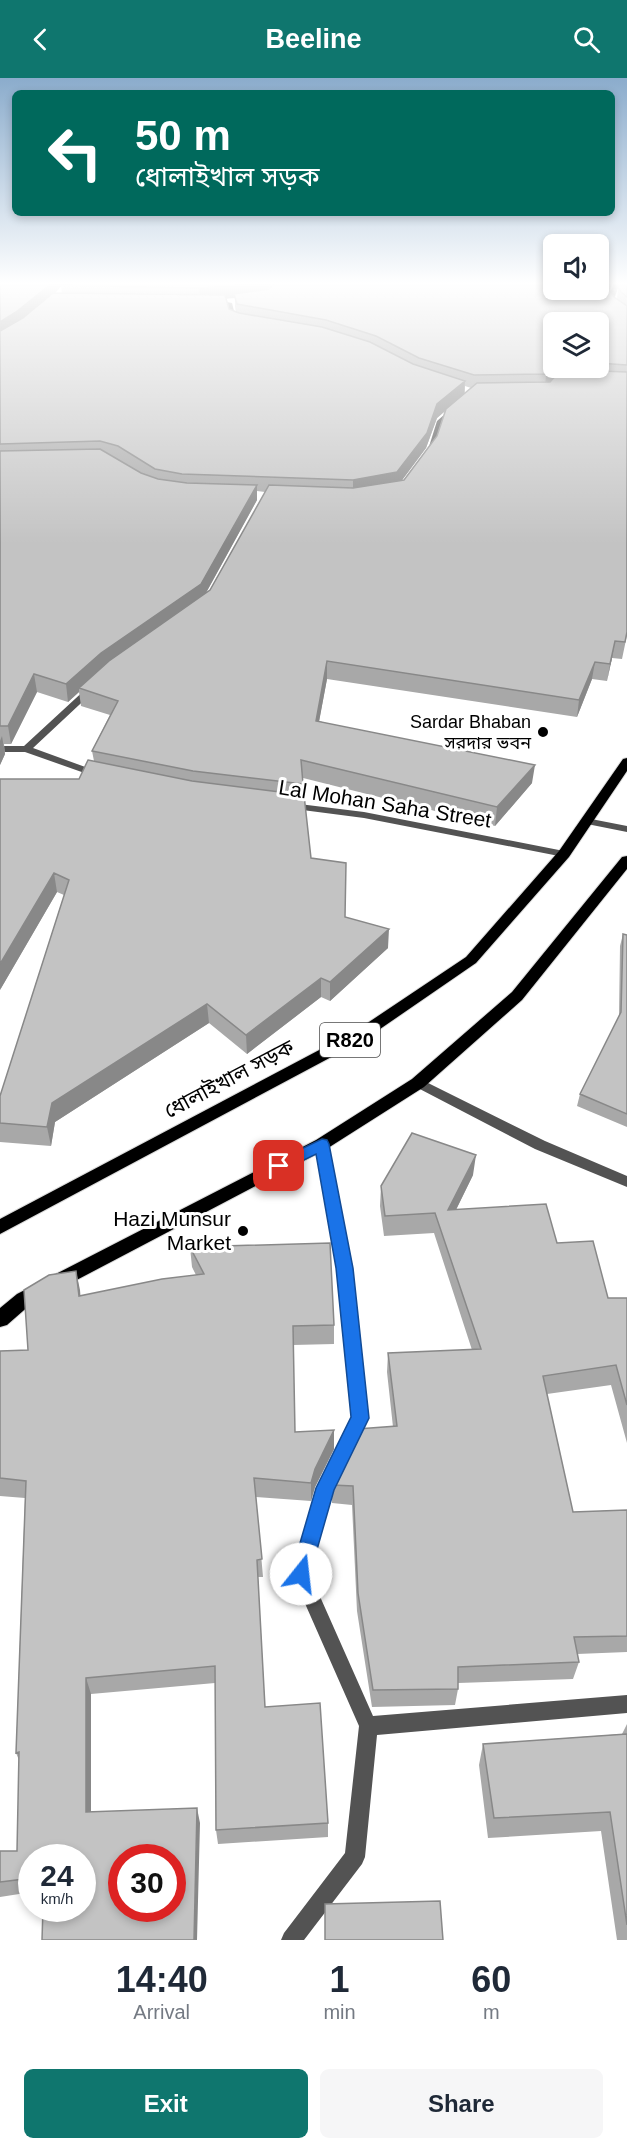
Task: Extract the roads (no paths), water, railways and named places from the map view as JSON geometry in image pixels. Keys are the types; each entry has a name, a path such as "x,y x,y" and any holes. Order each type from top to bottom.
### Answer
{"main road":[{"name":"ধোলাইখাল সড়ক","path":"0,1227 372,1027 471,960 564,854 627,762"},
{"path":"0,1319 24,1299 322,1144 418,1083 517,996 627,860"}],"street":[{"path":"425,457 431,449 440,420 464,400"},
{"path":"27,749 99,681"},
{"path":"0,749 27,749 85,772 107,776"},
{"name":"Lal Mohan Saha Street","path":"285,805 364,815 564,854"},
{"path":"586,821 627,829"},
{"path":"418,1083 540,1145 627,1182"},
{"path":"291,1940 355,1857 369,1726 301,1574 325,1488 360,1418 345,1268 322,1144"},
{"path":"369,1726 627,1704"}],"place":[{"name":"Sardar Bhaban সরদার ভবন","path":"543,732"},
{"name":"Hazi Munsur Market","path":"243,1231"}]}
